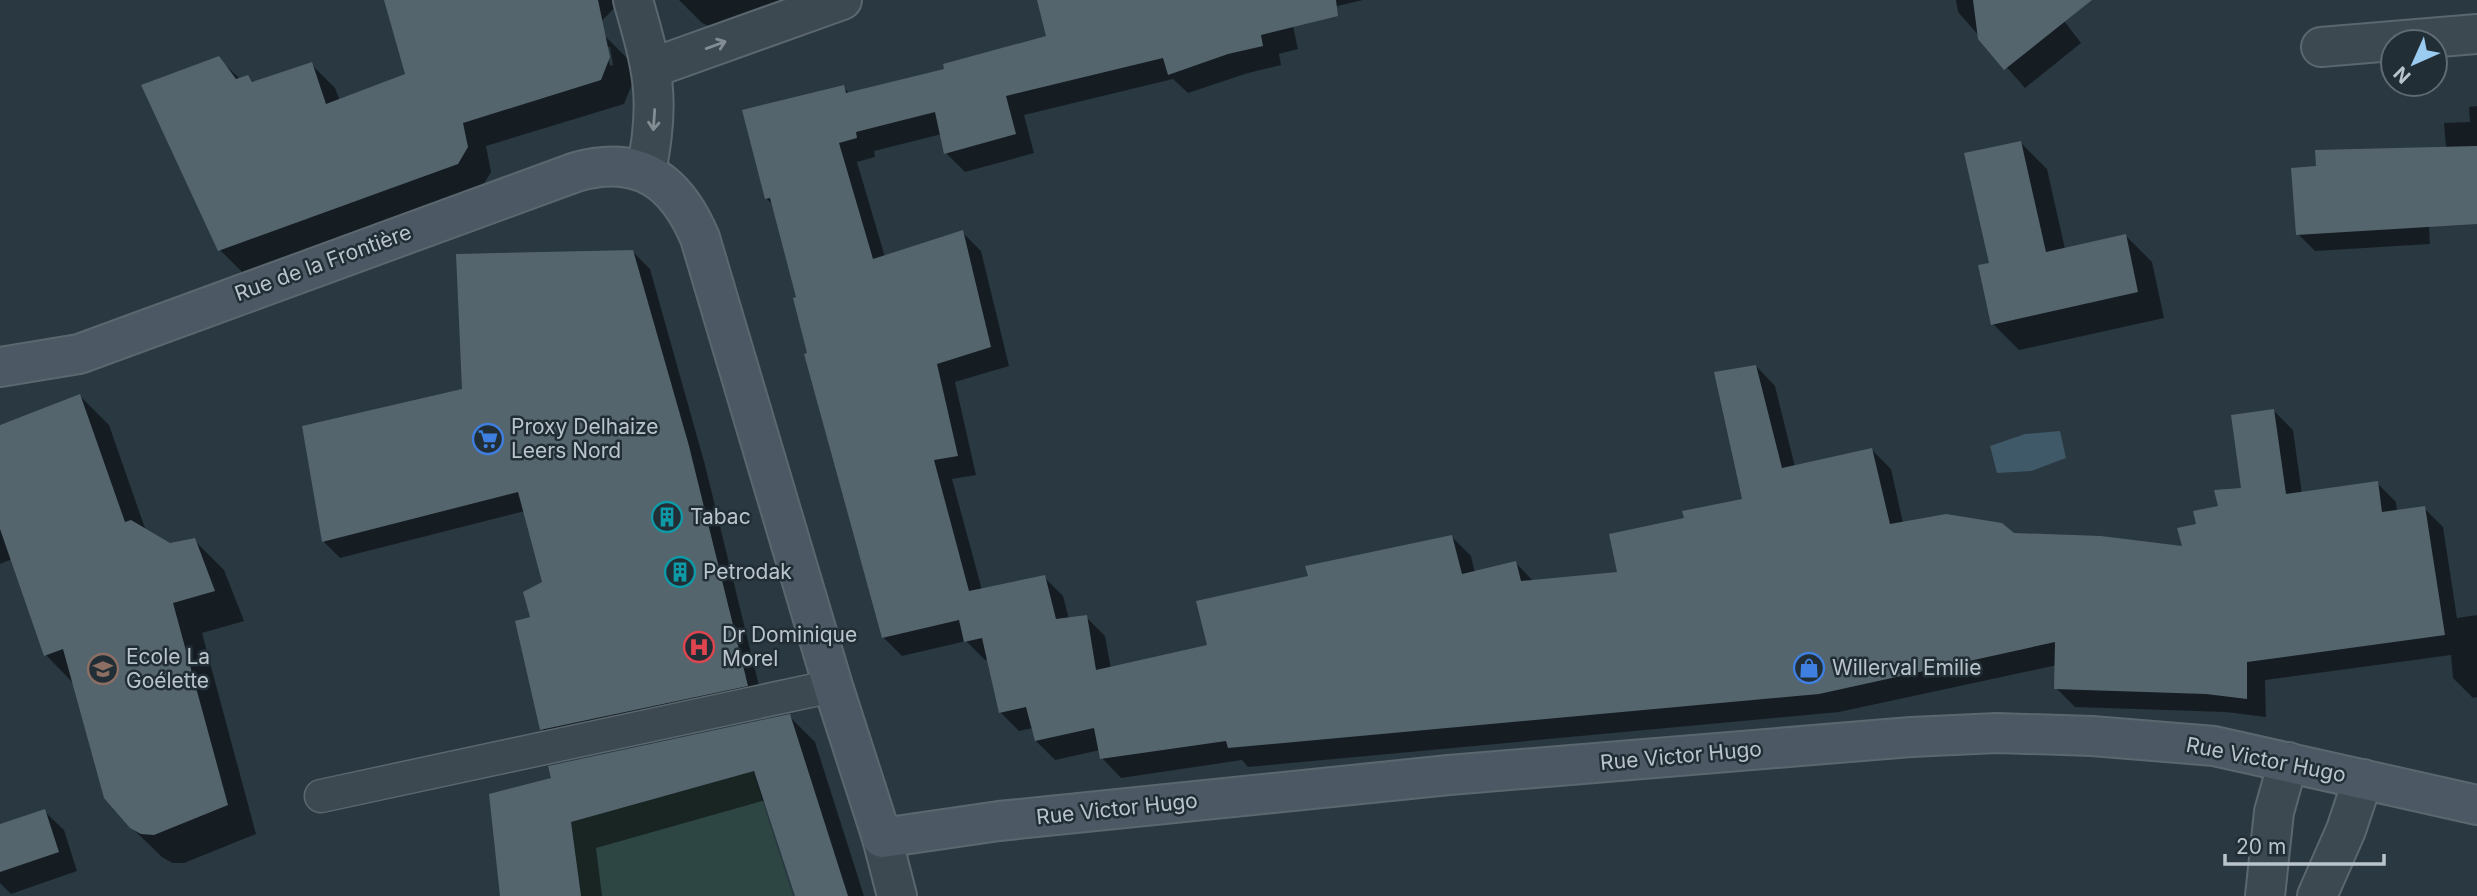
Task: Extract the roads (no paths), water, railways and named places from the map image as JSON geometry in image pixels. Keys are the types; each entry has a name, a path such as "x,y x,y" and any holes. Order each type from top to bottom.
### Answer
{"street":[{"path":"634,0 652,68 656,99 646,172 664,182 680,200 700,238 833,686 882,838 897,896"},
{"path":"652,68 842,0"},
{"path":"2320,47 2477,34"},
{"name":"Rue de la Frontière","path":"0,367 79,354 576,172 608,166 646,172"},
{"name":"Rue Victor Hugo","path":"882,838 999,821 1450,775 1911,737 1997,733 2214,746 2477,805"},
{"path":"2265,896 2274,812 2288,762"},
{"path":"2317,896 2346,830 2363,779"}],"lane":[{"path":"321,796 833,686"}],"water":[{"path":"2060,431 2066,458 2031,471 1997,473 1990,446 2025,434"}],"place":[{"name":"Proxy Delhaize Leers Nord","path":"488,439"},
{"name":"Tabac","path":"667,517"},
{"name":"Petrodak","path":"680,572"},
{"name":"Dr Dominique Morel","path":"699,647"},
{"name":"Willerval Emilie","path":"1809,668"},
{"name":"Ecole La Goélette","path":"103,669"}]}
